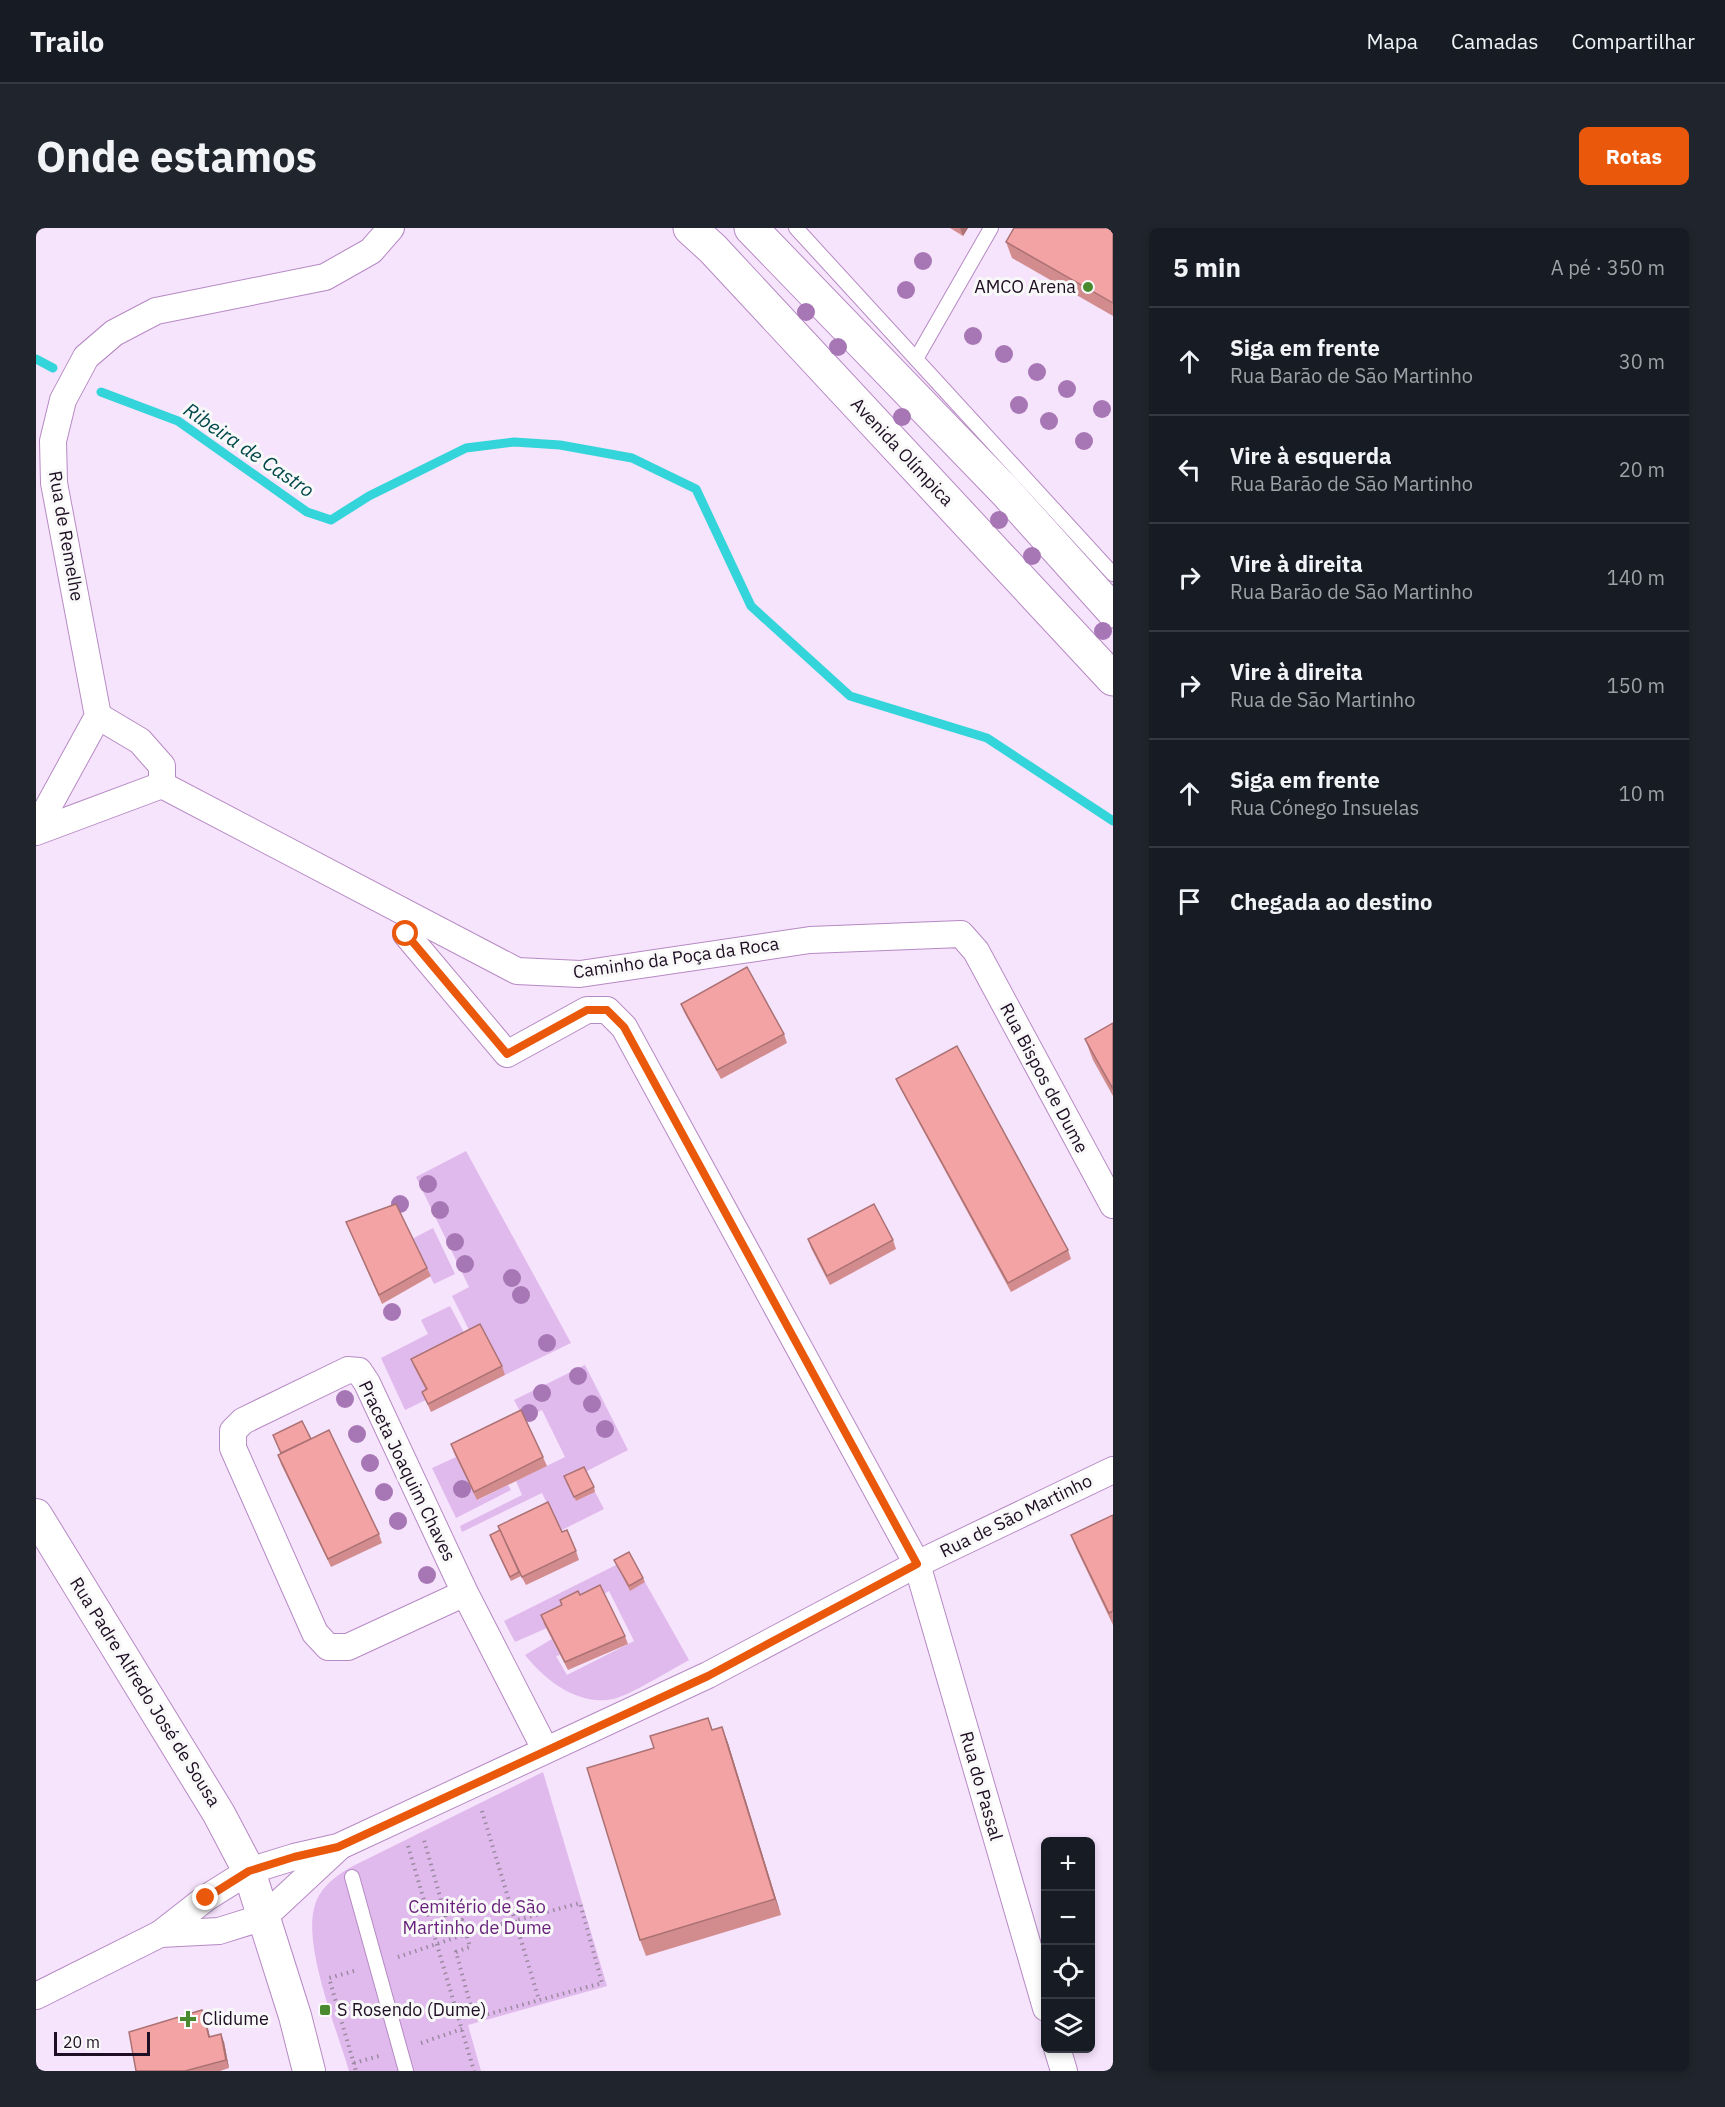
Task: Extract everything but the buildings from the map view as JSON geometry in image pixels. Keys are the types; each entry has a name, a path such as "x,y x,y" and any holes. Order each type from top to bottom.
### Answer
{"main road":[{"name":"Avenida Olímpica","path":"690,228 713,249 1113,679"},
{"path":"751,228 1006,492 1113,611"}],"street":[{"name":"Rua de Remelhe","path":"98,716 54,483 53,441 63,400 86,357 114,333 156,311 325,277 371,251 391,228"},
{"path":"98,716 141,741 162,766 162,785 36,831 98,716"},
{"name":"Caminho da Poça da Roca","path":"162,785 517,971 580,974 810,940 962,934 976,951"},
{"name":"Rua do Passal","path":"406,934 507,1054 587,1010 607,1010 624,1027 917,1564 1043,1999"},
{"name":"Rua Bispos de Dume","path":"976,951 1113,1205"},
{"name":"Praceta Joaquim Chaves","path":"465,1593 348,1647 328,1647 315,1633 242,1469 233,1448 233,1431 243,1421 348,1370 358,1371 367,1383 465,1593 545,1749"},
{"name":"Rua de São Martinho","path":"160,1934 206,1898 249,1871 294,1857 338,1847 545,1749 708,1676 917,1564 1113,1470"},
{"name":"Rua Padre Alfredo José de Sousa","path":"36,1515 219,1814 249,1871 309,2071"},
{"name":"Rua de São Martinho","path":"264,1917 304,1876 338,1847"},
{"path":"36,1996 160,1934 219,1931 264,1917"},
{"path":"1058,2053 1064,2071"}],"lane":[{"path":"796,228 1113,574"},
{"path":"916,359 991,228"},
{"path":"352,1878 406,2071"}],"path":[{"path":"481,1809 539,2000"},
{"path":"422,1840 448,1925 462,1920 466,1934 470,1947 456,1952 474,2018 602,1983 580,1903 466,1934 440,1943"},
{"path":"398,1848 408,1843 474,2071"},
{"path":"329,1978 356,2071"}],"green space":[{"path":"466,1151 571,1343 505,1375 483,1333 473,1338 452,1296 469,1287 416,1177"},
{"path":"433,1228 455,1274 434,1284 412,1239"},
{"path":"450,1306 468,1340 430,1398 405,1410 381,1358 428,1334 421,1320"},
{"path":"585,1365 628,1450 585,1472 576,1501 595,1492 604,1509 560,1531 542,1493 462,1532 460,1526 522,1495 516,1481 565,1457 542,1410 524,1419 514,1400"},
{"path":"456,1457 478,1500 508,1485 511,1490 456,1518 432,1468"},
{"path":"616,1565 645,1582 689,1660 620,1697 587,1699 553,1682 525,1655 552,1639 560,1655 556,1656 567,1675 634,1641 609,1591 547,1628 515,1642 504,1621"},
{"name":"Cemitério de São Martinho de Dume","path":"543,1772 607,1986 468,2025 481,2071 349,2071 323,1987 313,1942 312,1922 315,1905 321,1892 336,1877 353,1866"}],"waterway":[{"name":"Ribeira de Castro","path":"36,359 53,368"},
{"name":"Ribeira de Castro","path":"101,392 178,421 307,512 331,520 369,496 466,448 514,442 560,445 632,458 696,489 751,606 850,696 987,738 1113,821"}],"place":[{"name":"AMCO Arena","path":"1088,287"},
{"name":"S Rosendo (Dume)","path":"325,2010"},
{"name":"Clidume","path":"188,2019"}],"route":[{"path":"206,1898 249,1871 294,1857 338,1847 545,1749 708,1676 917,1564 624,1027 607,1010 587,1010 507,1054 406,934"}]}
